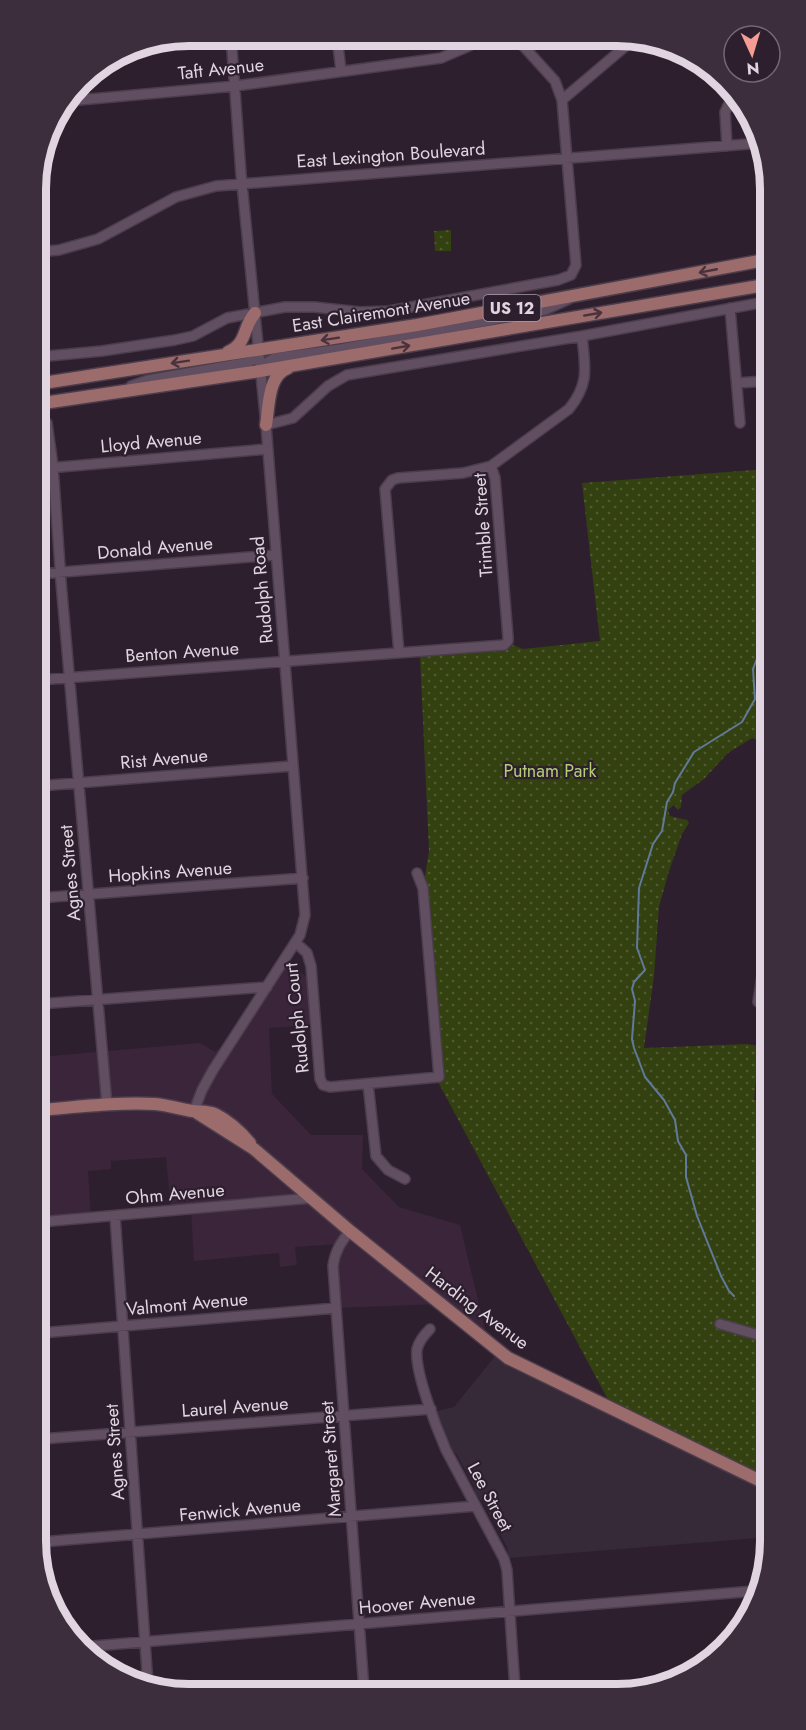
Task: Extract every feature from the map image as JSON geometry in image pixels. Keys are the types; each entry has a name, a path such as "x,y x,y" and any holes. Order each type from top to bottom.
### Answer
{"main road":[{"name":"East Clairemont Avenue","path":"47,382 417,325 760,261"},
{"name":"East Clairemont Avenue","path":"47,403 298,365 760,286"},
{"path":"218,356 231,351 240,344 248,322 255,313"},
{"path":"266,425 270,397 278,373 298,365"},
{"path":"47,388 73,378"},
{"path":"46,1110 158,1104 194,1111"},
{"name":"Harding Avenue","path":"194,1111 254,1149 350,1231 508,1358 759,1480"}],"street":[{"name":"Rudolph Road","path":"194,1111 213,1070 296,943 303,928 305,915 266,425 242,183 232,46"},
{"path":"339,46 341,71"},
{"name":"Taft Avenue","path":"78,100 235,86 441,58 469,46"},
{"path":"47,355 102,351 174,340 193,336 227,318 255,313 300,307 360,312 389,311 558,280 571,275 576,265 562,100 555,81 523,46"},
{"path":"562,100 625,47"},
{"path":"727,146 725,112 730,102"},
{"name":"East Lexington Boulevard","path":"47,251 98,239 176,197 202,189 242,183 752,144"},
{"path":"260,371 274,358 340,349 545,310 574,297"},
{"path":"266,425 293,418 328,386 347,375 582,336 760,303"},
{"path":"730,308 740,423"},
{"name":"Trimble Street","path":"506,644 508,638 495,478 491,466 569,409 575,402 585,378 582,336"},
{"path":"106,394 148,380 249,362 253,360 258,350"},
{"path":"737,383 760,381"},
{"name":"Agnes Street","path":"47,423 53,466 106,1105"},
{"name":"Lloyd Avenue","path":"47,467 267,449"},
{"path":"399,653 385,494 388,484 398,478 464,473 491,466"},
{"name":"Donald Avenue","path":"47,573 275,555"},
{"name":"Benton Avenue","path":"47,679 506,644"},
{"name":"Rist Avenue","path":"47,785 292,766"},
{"name":"Rudolph Court","path":"296,943 307,953 311,966 320,1079 323,1085 330,1087 439,1077 423,888 417,873"},
{"name":"Hopkins Avenue","path":"46,897 303,878"},
{"path":"46,1003 267,987"},
{"path":"758,1002 759,994"},
{"path":"368,1084 376,1156 388,1170 405,1179"},
{"name":"Ohm Avenue","path":"46,1221 312,1198"},
{"name":"Agnes Street","path":"114,1216 147,1677"},
{"name":"Margaret Street","path":"350,1231 334,1254 333,1266 364,1684"},
{"name":"Valmont Avenue","path":"46,1332 336,1308"},
{"path":"720,1324 759,1335"},
{"name":"Lee Street","path":"430,1329 417,1348 417,1362 446,1450 504,1559 515,1684"},
{"name":"Laurel Avenue","path":"46,1439 431,1409"},
{"name":"Fenwick Avenue","path":"46,1542 476,1506"},
{"name":"Hoover Avenue","path":"93,1646 750,1591"}],"shaded area":[{"path":"282,964 296,969 312,981 316,1025 269,1028 272,1094 311,1135 363,1135 362,1169 399,1207 460,1225 488,1342 440,1304 336,1308 333,1266 339,1244 295,1247 297,1265 280,1267 279,1253 194,1261 191,1210 171,1211 166,1157 111,1161 111,1169 88,1171 91,1218 46,1222 46,1056 200,1043 215,1052 234,1037"},
{"path":"496,1355 523,1371 759,1488 759,1538 509,1558 507,1547 485,1505 475,1493 474,1486 457,1455 447,1443 437,1411 454,1407"}],"green space":[{"path":"451,230 451,251 435,251 434,231"},
{"name":"Putnam Park","path":"760,469 760,741 752,738 728,753 704,779 682,795 681,807 678,810 674,805 668,810 670,816 687,820 689,823 682,834 659,907 654,976 644,1048 747,1044 759,1046 754,1100 759,1100 759,1480 613,1409 437,1080 423,888 429,851 420,656 507,650 513,645 523,649 600,641 582,483"}],"waterway":[{"path":"734,1296 721,1276 697,1216 686,1177 686,1155 678,1141 675,1120 664,1100 645,1077 634,1048 632,1039 635,1001 632,989 634,982 645,970 637,948 639,888 653,844 662,831 667,802 675,783 694,752 742,722 755,699 753,669 760,655"}]}
